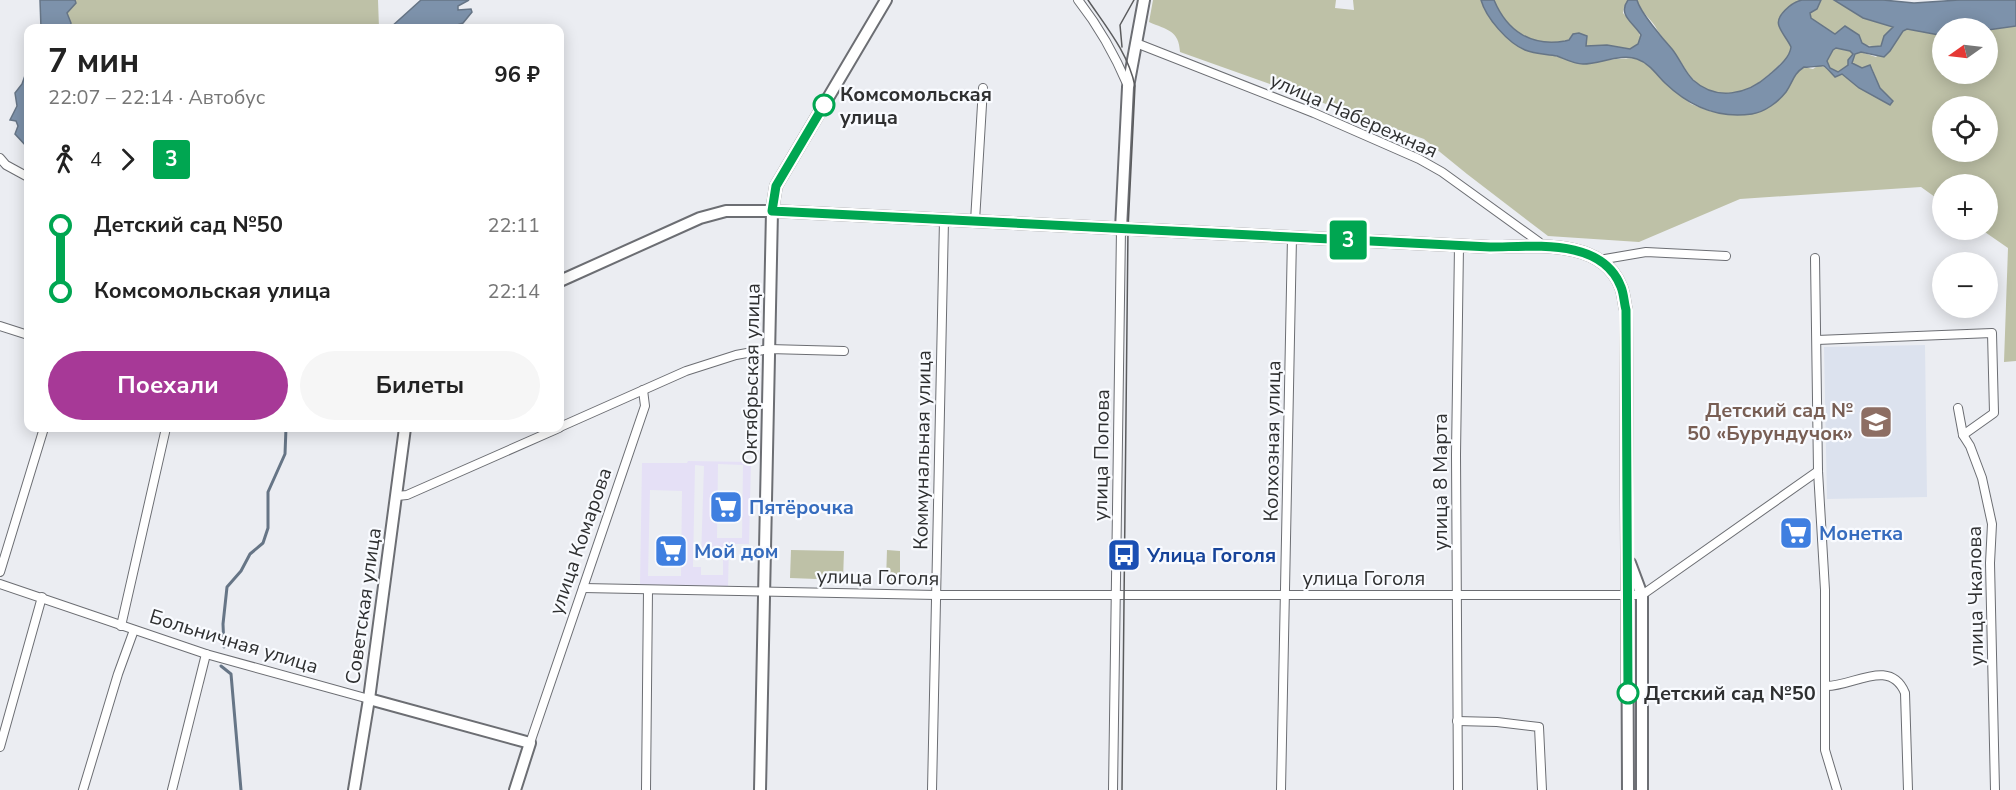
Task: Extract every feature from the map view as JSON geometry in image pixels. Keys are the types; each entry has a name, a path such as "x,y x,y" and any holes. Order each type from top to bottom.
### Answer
{"main road":[{"name":"Октябрьская улица","path":"760,790 772,211 776,186 886,0"},
{"path":"1120,229 1128,87 1144,0"},
{"path":"564,279 700,218 726,211 772,211 1459,246 1540,247 1581,252 1599,260 1610,269 1621,287 1626,310 1628,790"},
{"name":"Советская улица","path":"354,790 369,699 405,432"},
{"path":"1628,557 1642,595 1642,790"},
{"name":"Больничная улица","path":"369,699 530,743"},
{"name":"улица Комарова","path":"515,790 530,743"}],"street":[{"path":"1078,0 1114,53 1128,87"},
{"name":"улица Набережная","path":"1136,43 1314,112 1419,159 1442,172 1539,242 1540,247"},
{"path":"975,221 983,88"},
{"path":"0,158 6,165 24,175"},
{"name":"Коммунальная улица","path":"932,790 944,220"},
{"name":"улица Попова","path":"1113,790 1120,229"},
{"name":"Колхозная улица","path":"1281,790 1292,237"},
{"name":"улица 8 Марта","path":"1458,790 1456,455 1459,246"},
{"path":"1599,260 1646,252 1726,256"},
{"path":"1815,258 1818,471 1825,590 1825,750 1837,790"},
{"path":"0,326 24,333"},
{"path":"1817,340 1992,333 1994,413 1963,435"},
{"path":"564,425 686,371 736,355 769,349 844,351"},
{"name":"улица Комарова","path":"530,743 645,406 643,390"},
{"name":"улица Чкалова","path":"1958,408 1963,435 1970,446 1982,478 1992,524 1990,563 1995,790"},
{"path":"0,572 43,432"},
{"path":"121,626 165,432"},
{"path":"397,496 407,495 548,432"},
{"path":"1642,595 1818,471"},
{"name":"Больничная улица","path":"0,584 206,654 369,699"},
{"name":"улица Гоголя","path":"583,588 936,595 1642,595"},
{"path":"646,790 648,590"},
{"path":"0,747 42,597"},
{"path":"83,790 118,674 134,630"},
{"path":"172,790 206,654"},
{"path":"1826,686 1836,686 1859,678 1887,675 1902,685 1905,693 1908,790"},
{"path":"1457,721 1497,722 1539,727 1542,790"}],"shaded area":[{"name":"Детский сад № 50 «Бурундучок»","path":"1925,345 1927,497 1827,499 1824,347"},
{"path":"688,461 751,462 749,544 729,544 728,587 640,585 642,463 687,463","holes":["718,464 743,465 742,538 717,538","695,465 704,466 701,558 723,559 723,575 701,575 701,567 693,567","650,490 682,491 681,576 648,576"]}],"green space":[{"path":"75,0 378,0 379,24 71,24 67,13"},
{"path":"1153,0 1336,0 1335,8 1354,10 1353,0 1481,0 1491,20 1525,50 1546,53 1580,64 1637,58 1691,104 1712,112 1787,90 1801,69 1804,67 1813,69 1819,65 1842,74 1860,88 1892,101 1880,88 1872,68 1862,68 1852,63 1855,54 1861,52 1876,57 1903,30 1932,33 1932,84 1998,84 1998,29 2016,26 2016,361 2004,362 2008,248 1996,240 1998,174 1932,174 1932,195 1921,187 1740,199 1639,242 1548,236 1424,139 1180,52 1177,39 1166,29 1149,22"},
{"path":"1494,0 1628,0 1623,13 1638,30 1641,39 1630,49 1614,46 1586,46 1587,41 1571,38 1556,43 1543,43 1525,37 1510,25"},
{"path":"1637,0 1800,0 1790,6 1780,17 1790,44 1789,55 1755,85 1737,93 1727,94 1706,89 1694,80 1642,11"},
{"path":"1821,0 1834,0 1863,18 1894,27 1881,46 1853,42 1835,34 1811,18 1810,13 1817,9"},
{"path":"1836,48 1850,51 1853,54 1848,65 1838,72 1830,68 1827,61"},
{"path":"791,550 844,551 843,580 790,578"},
{"path":"887,550 900,551 900,581 886,581"}],"water":[{"path":"40,0 75,0 76,3 67,13 71,24 41,24"},
{"path":"421,0 469,0 458,6 458,10 471,9 472,12 460,24 394,24"},
{"path":"1481,0 1494,0 1499,11 1513,28 1531,39 1565,41 1569,40 1573,34 1579,33 1587,36 1586,46 1607,45 1630,49 1638,44 1641,35 1625,15 1624,10 1628,0 1637,0 1647,18 1693,80 1711,91 1731,93 1760,82 1783,62 1791,47 1778,22 1789,6 1798,1 1821,0 1817,9 1810,13 1811,18 1835,34 1845,26 1859,35 1862,43 1869,47 1881,46 1884,36 1893,27 1863,18 1834,0 1883,0 1914,3 2016,0 2016,26 1998,29 1998,18 1932,18 1932,34 1907,29 1903,31 1884,57 1861,52 1855,54 1852,63 1862,68 1870,65 1880,88 1893,101 1890,105 1859,88 1842,74 1835,77 1824,66 1804,67 1795,75 1786,92 1775,103 1757,113 1739,115 1716,112 1694,104 1674,91 1649,66 1637,59 1624,57 1580,64 1557,56 1525,50 1505,36 1493,22","holes":["1836,48 1850,51 1853,54 1848,60 1848,65 1838,72 1830,68 1827,61"]},
{"path":"24,78 24,144 15,134 18,126 16,121 10,120 17,106 15,93"}],"waterway":[{"path":"224,647 223,624 227,587 241,571 250,554 263,543 268,528 268,492 285,454 286,432"},
{"path":"221,666 231,674 241,790"}],"tram line":[{"path":"1088,0 1122,52 1135,86 1128,229 1122,790"},
{"path":"1122,47 1120,25 1134,0"}],"bus line":[{"name":"3","path":"824,105 776,186 772,211 1490,247 1540,247 1581,252 1599,260 1610,269 1621,287 1626,310 1628,693"}],"place":[{"name":"Комсомольская улица","path":"824,105"},
{"name":"Детский сад № 50 «Бурундучок»","path":"1876,422"},
{"name":"Пятёрочка","path":"726,507"},
{"name":"Монетка","path":"1796,533"},
{"name":"Мой дом","path":"671,551"},
{"name":"Улица Гоголя","path":"1124,555"},
{"name":"Детский сад №50","path":"1628,693"}]}
